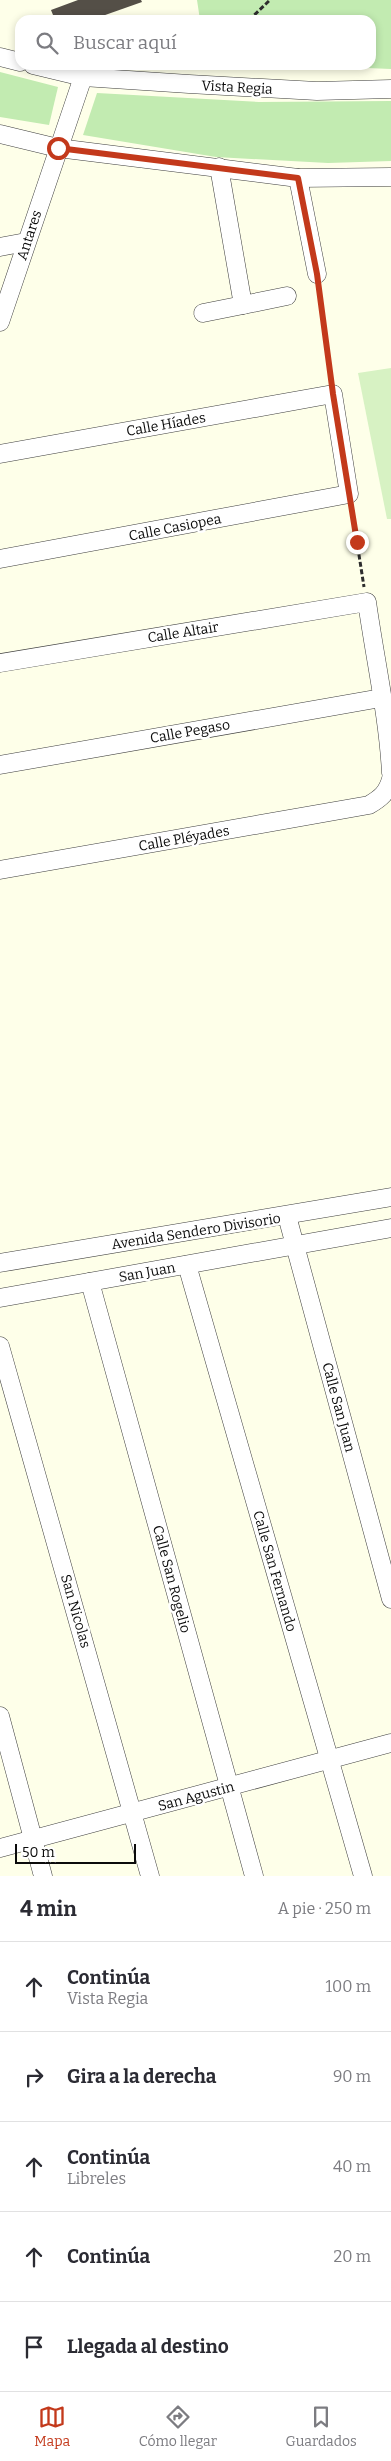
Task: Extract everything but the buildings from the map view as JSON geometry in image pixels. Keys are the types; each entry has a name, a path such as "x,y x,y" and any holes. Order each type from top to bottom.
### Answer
{"street":[{"path":"0,57 15,61"},
{"name":"Vista Regia","path":"55,70 84,77 317,91 391,89"},
{"path":"58,148 84,77"},
{"path":"0,134 58,148 298,178 391,177"},
{"name":"Antares","path":"0,322 58,148"},
{"path":"219,167 243,305"},
{"path":"298,178 317,274"},
{"path":"0,247 26,242"},
{"path":"203,314 287,296"},
{"path":"333,394 349,494"},
{"name":"Calle Híades","path":"0,454 333,394"},
{"name":"Calle Casiopea","path":"0,559 349,494"},
{"path":"367,602 381,698 390,732 391,773"},
{"name":"Calle Altair","path":"0,663 367,602"},
{"name":"Calle Pegaso","path":"0,765 381,698"},
{"name":"Calle Pléyades","path":"0,870 369,805 382,798 388,791 391,779"},
{"name":"Avenida Sendero Divisorio","path":"0,1263 391,1197"},
{"name":"Calle San Juan","path":"287,1216 391,1599"},
{"path":"295,1246 391,1228"},
{"name":"San Juan","path":"0,1298 295,1246"},
{"name":"Calle San Fernando","path":"187,1265 363,1876"},
{"name":"Calle San Rogelio","path":"90,1282 254,1876"},
{"name":"San Nicolas","path":"0,1346 150,1876"},
{"path":"0,1716 43,1876"},
{"name":"San Agustin","path":"0,1848 391,1742"}],"path":[{"path":"255,15 270,0"},
{"path":"317,274 333,394"},
{"path":"349,494 367,602"}],"green space":[{"path":"197,0 391,0 391,69 376,68 376,15 199,15"},
{"path":"0,72 58,87 49,125 0,117"},
{"path":"97,93 259,102 391,101 391,161 328,163 216,157 83,135"},
{"path":"391,368 391,519 387,519 358,373"}],"route":[{"path":"58,148 298,178 317,274 333,394 357,542"}]}
